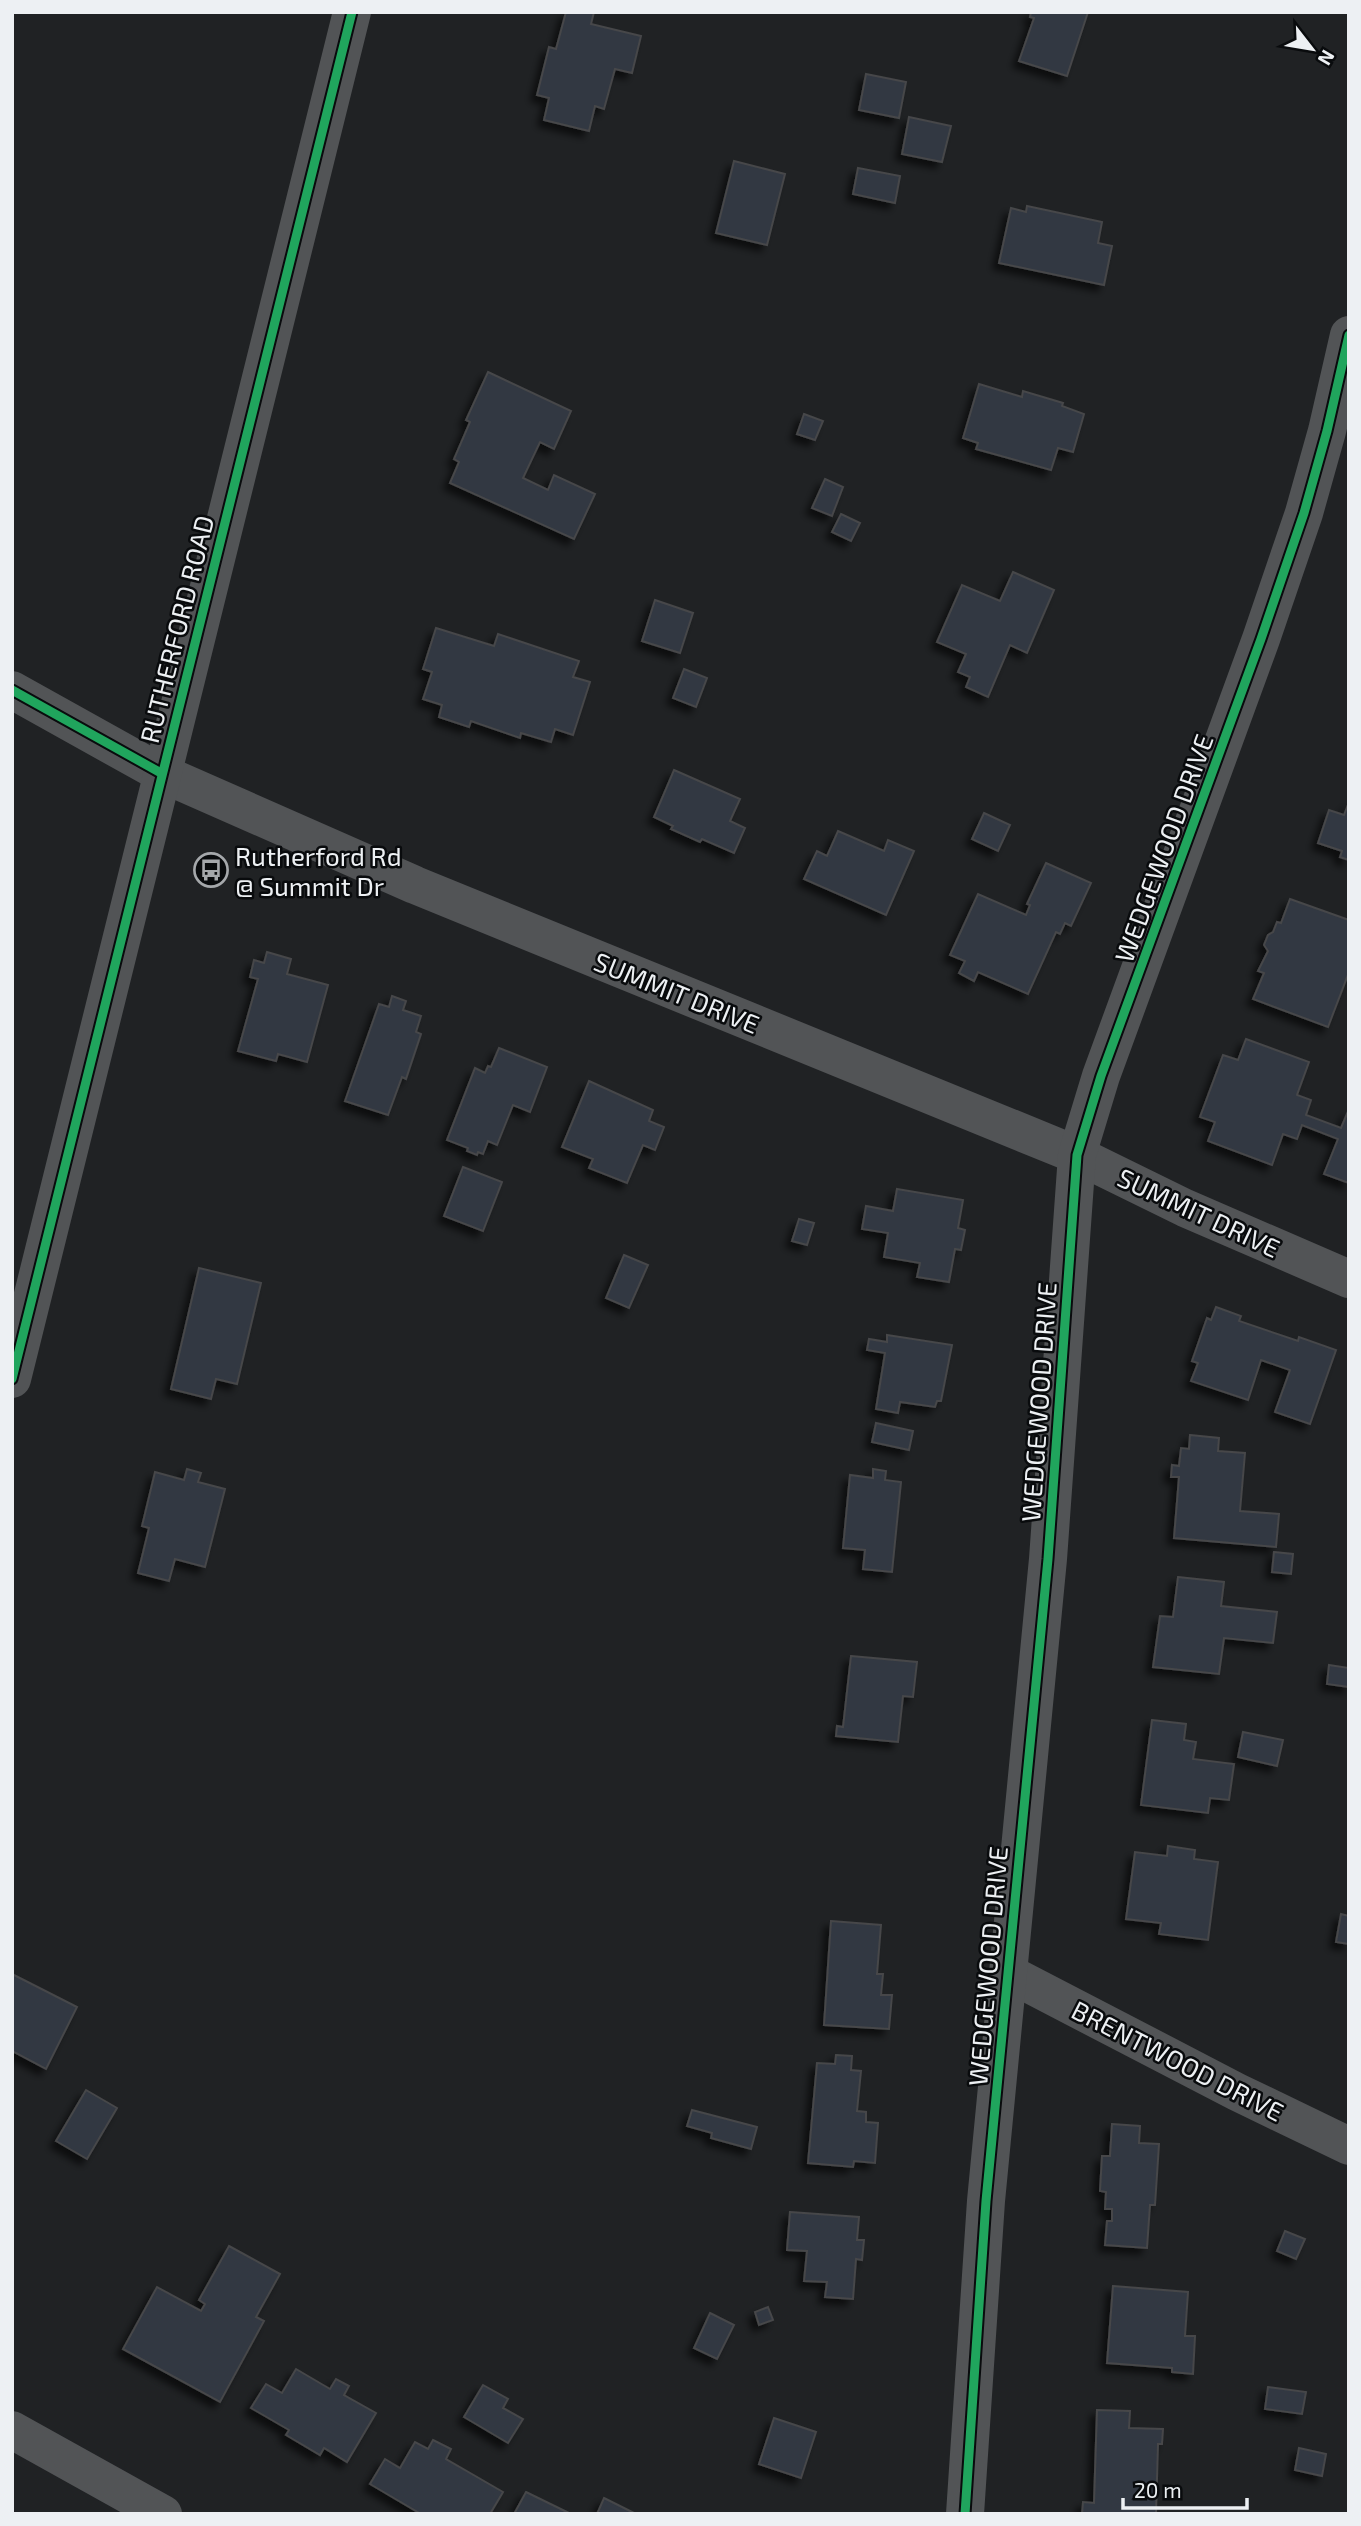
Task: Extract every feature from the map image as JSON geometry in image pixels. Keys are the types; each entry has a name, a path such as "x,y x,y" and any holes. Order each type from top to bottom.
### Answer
{"street":[{"name":"RUTHERFORD ROAD","path":"13,1372 352,12"},
{"name":"WEDGEWOOD DRIVE","path":"965,2514 986,2201 1048,1559 1077,1154 1101,1076 1304,513 1327,431 1349,335"},
{"name":"SUMMIT DRIVE","path":"12,690 161,773 415,885 1077,1154 1185,1208 1349,1279"},
{"name":"BRENTWOOD DRIVE","path":"1008,1973 1237,2092 1349,2146"},
{"path":"12,2430 163,2514"}],"building":[{"path":"566,12 594,12 591,24 641,36 632,73 615,69 604,109 595,106 589,131 544,120 549,98 537,95 549,47 556,49"},
{"path":"1031,12 1088,12 1067,76 1019,61 1034,18 1030,17"},
{"path":"866,74 906,82 899,118 859,110"},
{"path":"909,117 951,126 942,162 902,154"},
{"path":"734,161 785,174 767,245 716,233"},
{"path":"858,168 900,176 895,203 853,194"},
{"path":"1027,206 1102,222 1098,243 1112,246 1104,285 999,263 1011,208 1026,212"},
{"path":"488,372 571,411 554,449 540,442 523,478 548,490 554,475 595,494 574,539 450,483 459,462 454,459 470,422 466,420"},
{"path":"979,384 1022,397 1023,391 1063,403 1062,406 1084,414 1073,452 1058,448 1051,470 976,449 978,443 963,438"},
{"path":"804,414 823,421 815,440 797,434"},
{"path":"825,479 843,487 832,516 812,508"},
{"path":"841,514 860,523 851,541 832,532"},
{"path":"1013,572 1054,590 1027,653 1010,645 988,697 966,687 970,677 958,672 966,654 937,642 962,585 1000,601"},
{"path":"655,600 693,613 680,653 642,641"},
{"path":"436,628 494,646 498,634 579,661 573,677 590,682 573,735 555,729 551,742 521,733 520,738 471,721 469,727 439,717 442,705 423,699 432,672 423,669"},
{"path":"684,669 707,678 696,707 673,698"},
{"path":"674,770 740,799 730,821 745,828 734,853 671,829 673,826 654,817"},
{"path":"1349,802 1349,860 1340,857 1342,851 1318,843 1329,810 1344,815"},
{"path":"984,813 1010,825 998,851 972,839"},
{"path":"838,831 884,851 888,840 914,851 886,915 804,879 817,851 827,856"},
{"path":"1046,863 1091,883 1071,926 1065,923 1060,934 1056,932 1028,994 978,972 974,981 959,973 965,961 950,955 978,894 1026,915 1030,905 1027,904"},
{"path":"1290,899 1349,920 1349,972 1328,1027 1253,999 1264,973 1258,971 1268,951 1264,945 1277,922 1281,923"},
{"path":"267,952 291,959 287,974 328,985 307,1062 278,1054 276,1061 238,1051 258,979 250,977 254,960 264,963"},
{"path":"392,996 406,1001 403,1010 421,1016 416,1032 421,1034 406,1079 402,1077 388,1115 345,1101 379,1004 389,1007"},
{"path":"1246,1039 1309,1062 1297,1095 1311,1100 1306,1115 1341,1128 1349,1109 1349,1183 1324,1174 1338,1139 1302,1125 1297,1139 1283,1134 1272,1165 1208,1141 1215,1122 1200,1117 1223,1055 1238,1060"},
{"path":"499,1048 547,1067 530,1112 513,1105 497,1145 488,1141 483,1154 478,1152 477,1155 467,1151 468,1148 447,1140 475,1068 485,1073 488,1066 491,1067"},
{"path":"589,1081 653,1110 649,1121 664,1127 655,1150 643,1145 627,1183 589,1168 593,1159 562,1147"},
{"path":"463,1167 502,1182 483,1231 444,1216"},
{"path":"897,1189 963,1200 958,1228 965,1230 961,1250 955,1249 949,1282 917,1277 920,1263 884,1257 888,1233 862,1229 866,1206 893,1211"},
{"path":"799,1219 814,1223 807,1245 792,1241"},
{"path":"624,1255 648,1265 629,1308 606,1298"},
{"path":"199,1268 261,1283 237,1384 216,1379 211,1399 171,1389"},
{"path":"1216,1307 1241,1316 1239,1321 1298,1341 1299,1337 1336,1350 1310,1424 1275,1412 1290,1370 1261,1360 1248,1400 1191,1381 1198,1363 1192,1361 1207,1318 1211,1320"},
{"path":"887,1335 952,1345 941,1401 937,1401 935,1407 900,1402 898,1413 876,1409 885,1353 867,1350 869,1339 887,1342"},
{"path":"876,1423 913,1431 909,1450 872,1442"},
{"path":"1190,1435 1219,1438 1218,1451 1245,1453 1240,1511 1279,1514 1276,1547 1174,1538 1179,1477 1171,1477 1172,1465 1179,1466 1181,1448 1189,1449"},
{"path":"187,1469 201,1473 198,1482 225,1489 205,1567 175,1559 169,1581 138,1573 149,1528 142,1526 155,1472 184,1480"},
{"path":"873,1469 886,1471 885,1480 901,1482 892,1572 863,1569 865,1550 843,1548 850,1475 873,1478"},
{"path":"1274,1552 1293,1554 1291,1574 1272,1572"},
{"path":"1178,1577 1224,1582 1221,1606 1277,1612 1273,1643 1224,1638 1219,1674 1153,1667 1160,1616 1173,1617"},
{"path":"851,1656 917,1662 913,1697 903,1696 898,1742 836,1736 837,1726 843,1727"},
{"path":"1329,1665 1349,1668 1349,1687 1327,1684"},
{"path":"1152,1720 1186,1724 1184,1740 1196,1742 1193,1759 1234,1764 1229,1800 1210,1798 1208,1813 1141,1805"},
{"path":"1243,1732 1283,1740 1277,1766 1238,1757"},
{"path":"1168,1846 1195,1850 1194,1859 1218,1862 1208,1940 1159,1934 1161,1923 1126,1919 1135,1852 1167,1856"},
{"path":"1341,1914 1349,1916 1349,1944 1336,1942"},
{"path":"831,1921 881,1925 877,1974 883,1974 881,1995 892,1995 889,2029 824,2025"},
{"path":"12,1974 77,2007 46,2069 12,2051"},
{"path":"836,2055 852,2056 851,2070 861,2071 857,2111 866,2112 866,2122 878,2123 875,2163 854,2161 853,2167 808,2163 817,2063 835,2064"},
{"path":"86,2090 117,2108 87,2159 56,2141"},
{"path":"692,2110 757,2127 751,2149 711,2138 712,2133 687,2126"},
{"path":"1112,2124 1140,2126 1139,2143 1159,2144 1155,2205 1150,2205 1147,2248 1105,2245 1107,2221 1112,2221 1112,2209 1105,2209 1106,2192 1100,2191 1102,2156 1110,2156"},
{"path":"790,2212 859,2217 857,2240 864,2240 862,2260 856,2259 853,2299 825,2297 827,2282 804,2281 807,2251 787,2250"},
{"path":"1285,2231 1305,2239 1296,2259 1277,2251"},
{"path":"229,2246 280,2274 256,2317 264,2321 220,2402 123,2349 157,2287 201,2311 205,2304 199,2300"},
{"path":"1113,2286 1188,2292 1185,2336 1195,2336 1193,2374 1172,2372 1172,2368 1107,2363"},
{"path":"768,2307 773,2320 759,2325 755,2312"},
{"path":"710,2313 734,2325 717,2359 694,2348"},
{"path":"296,2369 330,2389 336,2379 349,2386 344,2395 376,2413 347,2462 324,2448 320,2455 286,2435 289,2430 251,2408 266,2384 282,2393"},
{"path":"483,2385 508,2399 503,2408 523,2419 508,2443 464,2417"},
{"path":"1268,2387 1306,2392 1302,2414 1265,2409"},
{"path":"1097,2410 1130,2411 1129,2428 1163,2429 1162,2444 1158,2444 1156,2514 1082,2514 1083,2502 1094,2503"},
{"path":"774,2418 816,2432 801,2478 759,2464"},
{"path":"433,2440 451,2449 446,2459 503,2492 490,2514 421,2514 370,2484 385,2459 400,2468 415,2442 428,2449"},
{"path":"1299,2448 1326,2454 1322,2476 1295,2470"},
{"path":"526,2492 571,2514 514,2514"},
{"path":"604,2498 636,2514 597,2514"}],"cycle path":[{"path":"12,1379 352,12"},
{"path":"965,2514 986,2201 1048,1559 1077,1155 1101,1076 1261,639 1304,513 1327,431 1349,335"},
{"path":"12,690 161,773"}],"place":[{"name":"Rutherford Rd @ Summit Dr","path":"211,870"}]}
